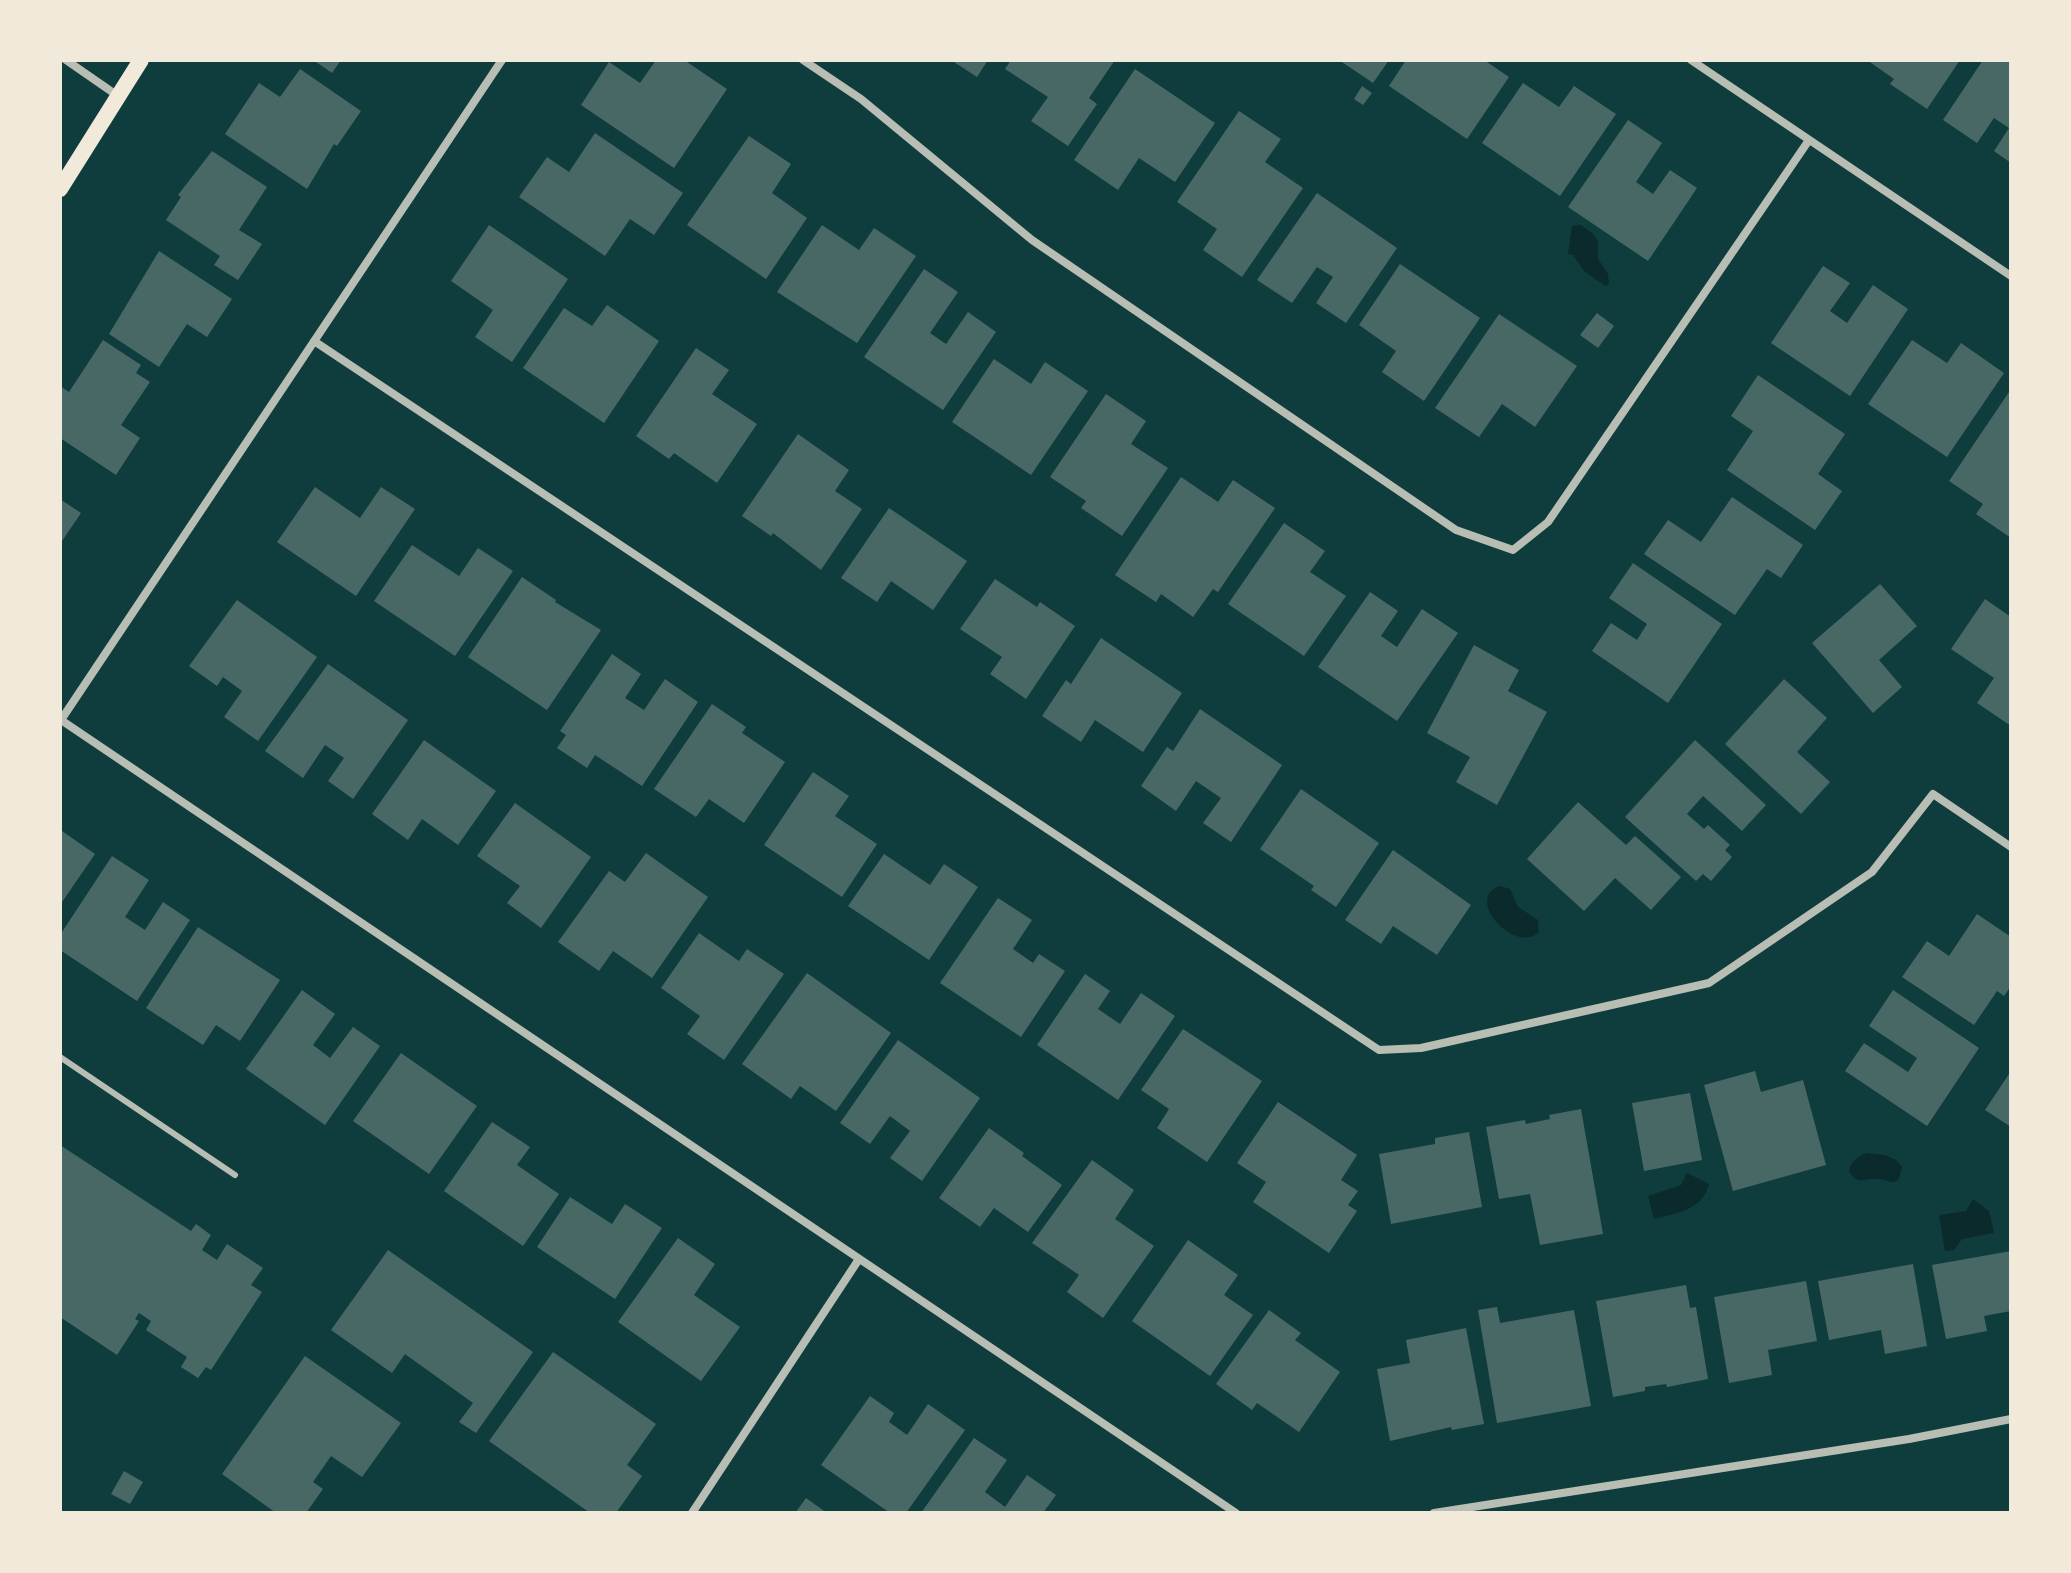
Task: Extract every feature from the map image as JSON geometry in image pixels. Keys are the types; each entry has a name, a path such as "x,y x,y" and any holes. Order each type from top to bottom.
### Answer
{"main road":[{"path":"60,189 141,60"}],"street":[{"path":"66,60 120,97"},
{"path":"502,60 61,720 1236,1513"},
{"path":"803,60 861,99 1032,240 1456,530 1513,550 1548,522 1809,140"},
{"path":"1691,60 2011,276"},
{"path":"314,341 1379,1050 1421,1048 1709,983 1872,872 1933,794 2011,847"},
{"path":"692,1513 859,1259"},
{"path":"1434,1513 1909,1439 2011,1419"}],"lane":[{"path":"60,1057 235,1175"}],"water":[{"path":"1581,225 1598,241 1598,259 1608,274 1609,284 1605,286 1584,271 1573,255 1568,254 1572,226"},
{"path":"1500,886 1510,889 1518,907 1538,920 1539,932 1529,937 1518,936 1506,931 1497,922 1487,901 1490,892"},
{"path":"1867,1153 1896,1160 1902,1167 1899,1179 1894,1182 1862,1180 1852,1176 1849,1171 1855,1159"},
{"path":"1687,1173 1709,1184 1701,1200 1688,1209 1654,1219 1648,1196 1681,1185"},
{"path":"1973,1199 1989,1211 1994,1233 1962,1239 1954,1250 1945,1251 1939,1215 1966,1211"}],"building":[{"path":"313,60 341,60 332,73"},
{"path":"656,60 684,60 727,89 674,168 581,105 609,62 640,83"},
{"path":"951,60 988,60 977,77"},
{"path":"1011,60 1115,60 1089,98 1097,104 1068,146 1031,121 1048,97 1005,69"},
{"path":"1339,60 1389,60 1373,83"},
{"path":"1406,60 1484,60 1509,77 1467,139 1389,86"},
{"path":"1867,60 1960,60 1927,109 1890,84 1894,79"},
{"path":"1983,60 2011,60 2011,163 1994,151 2009,128 1994,118 1977,143 1943,120"},
{"path":"300,69 361,111 337,146 334,144 307,189 225,134 259,83 280,97"},
{"path":"1135,69 1215,123 1175,182 1139,158 1118,190 1074,160"},
{"path":"1523,83 1559,107 1574,86 1616,114 1560,196 1482,143"},
{"path":"1362,86 1372,93 1363,105 1354,99"},
{"path":"1239,111 1281,139 1265,162 1303,188 1242,277 1203,250 1217,229 1177,202"},
{"path":"1628,120 1662,143 1636,182 1653,194 1670,170 1697,188 1648,261 1568,207"},
{"path":"595,133 683,193 654,235 630,219 605,256 519,197 547,157 569,172"},
{"path":"749,136 791,164 772,193 807,218 766,279 687,225"},
{"path":"212,151 267,187 239,230 262,244 238,280 214,265 220,256 166,220 181,197 178,195"},
{"path":"1317,193 1397,248 1346,323 1316,303 1333,277 1317,267 1292,303 1257,280"},
{"path":"489,225 568,279 512,362 475,337 493,310 451,281"},
{"path":"822,225 859,250 874,228 916,256 857,343 777,292"},
{"path":"159,251 232,299 207,337 187,324 159,367 109,334"},
{"path":"1400,264 1480,318 1424,401 1382,372 1396,351 1359,325"},
{"path":"1823,266 1850,283 1830,311 1847,323 1873,285 1908,309 1850,396 1771,343"},
{"path":"924,269 958,292 930,333 946,344 968,312 996,332 943,410 864,357"},
{"path":"607,305 659,341 604,423 523,368 564,308 592,326"},
{"path":"1597,313 1614,326 1598,348 1580,335"},
{"path":"1499,314 1577,366 1535,427 1502,404 1479,437 1435,408"},
{"path":"103,340 141,365 136,373 150,382 121,425 140,438 116,475 60,438 60,386 69,392"},
{"path":"1912,340 1947,363 1961,343 2004,373 1947,457 1868,404"},
{"path":"696,348 729,370 712,394 757,424 717,483 674,453 669,459 636,436"},
{"path":"994,359 1031,384 1045,362 1088,391 1031,475 952,422"},
{"path":"1758,375 1845,434 1818,474 1842,491 1815,530 1727,470 1753,431 1731,416"},
{"path":"2011,389 2011,538 1976,514 1983,504 1949,481"},
{"path":"1106,394 1146,421 1131,444 1168,468 1122,536 1081,508 1086,501 1050,477"},
{"path":"798,434 849,470 835,491 862,509 821,570 773,533 771,536 742,516"},
{"path":"1181,477 1218,502 1233,480 1275,508 1218,592 1213,589 1193,617 1161,594 1156,602 1115,575"},
{"path":"315,487 360,518 381,487 415,509 356,596 277,542"},
{"path":"1732,497 1803,545 1781,578 1767,569 1735,615 1644,554 1668,520 1701,542"},
{"path":"60,499 81,513 60,544"},
{"path":"889,508 967,561 933,610 891,581 877,602 841,578"},
{"path":"1284,523 1325,551 1310,572 1346,596 1304,656 1228,604"},
{"path":"412,545 459,576 478,548 513,571 455,656 374,601"},
{"path":"1633,563 1722,624 1668,703 1592,651 1611,623 1637,640 1647,624 1609,598"},
{"path":"522,577 601,630 547,710 468,657"},
{"path":"995,579 1037,607 1040,602 1075,626 1026,699 990,674 1002,657 960,629"},
{"path":"1880,584 1917,626 1879,660 1902,687 1873,713 1812,643"},
{"path":"1370,592 1398,611 1381,636 1397,647 1422,609 1458,633 1397,721 1318,667"},
{"path":"1985,599 2011,617 2011,726 1977,703 1994,678 1951,649"},
{"path":"237,600 317,657 258,741 224,717 242,691 223,677 217,686 189,666"},
{"path":"1101,638 1182,693 1143,752 1095,720 1081,742 1042,716 1066,680 1071,684"},
{"path":"1474,645 1519,670 1508,691 1547,712 1497,805 1456,782 1470,757 1427,733"},
{"path":"612,654 641,674 625,698 644,710 665,679 698,702 642,786 595,755 587,768 557,748 566,735 560,731"},
{"path":"328,664 408,720 353,799 328,781 344,758 325,745 303,778 265,751"},
{"path":"1784,679 1827,718 1797,752 1830,782 1801,814 1725,744"},
{"path":"712,704 746,727 742,733 785,762 744,823 709,799 696,817 654,789"},
{"path":"1200,709 1282,765 1231,842 1203,823 1221,798 1196,781 1176,811 1141,786 1167,747 1173,751"},
{"path":"424,740 496,791 458,845 422,819 408,840 372,814"},
{"path":"1695,740 1766,805 1742,831 1703,796 1687,814 1704,829 1708,825 1730,845 1725,850 1732,857 1711,881 1703,874 1696,881 1625,817"},
{"path":"813,772 849,796 835,816 877,844 842,897 764,845"},
{"path":"1301,789 1379,843 1336,907 1311,890 1314,886 1260,849"},
{"path":"1578,802 1626,845 1635,836 1681,877 1651,910 1615,878 1584,911 1527,859"},
{"path":"515,803 591,857 541,928 507,903 520,886 477,856"},
{"path":"62,831 95,854 60,905 60,834"},
{"path":"1393,850 1471,905 1437,955 1393,926 1381,944 1345,920"},
{"path":"646,853 708,897 652,978 613,951 599,971 558,942 609,871 625,882"},
{"path":"884,854 930,885 944,864 978,887 929,960 848,906"},
{"path":"112,856 149,880 125,917 145,930 163,902 190,920 137,1001 60,950 60,935"},
{"path":"998,898 1032,920 1013,949 1033,963 1039,954 1065,971 1021,1037 940,983"},
{"path":"1977,914 2011,937 2011,986 2004,996 1997,991 1974,1025 1902,977 1927,941 1949,956"},
{"path":"198,927 280,980 240,1041 216,1025 203,1045 146,1008"},
{"path":"699,933 739,961 747,949 784,974 724,1060 687,1034 700,1016 661,988"},
{"path":"807,973 891,1033 836,1111 800,1086 791,1099 742,1064"},
{"path":"1085,974 1110,991 1098,1009 1120,1024 1141,993 1175,1016 1118,1100 1037,1045"},
{"path":"302,990 335,1014 313,1045 330,1058 353,1027 380,1046 325,1125 246,1069"},
{"path":"1893,990 1979,1048 1927,1126 1845,1071 1864,1043 1908,1072 1917,1058 1869,1026"},
{"path":"1183,1029 1262,1081 1207,1162 1157,1128 1169,1109 1141,1090"},
{"path":"898,1040 980,1098 922,1181 890,1158 910,1131 890,1116 870,1144 840,1123"},
{"path":"401,1053 477,1106 429,1174 353,1121"},
{"path":"1755,1071 1761,1092 1803,1080 1826,1165 1733,1191 1704,1085"},
{"path":"2011,1071 2011,1127 1985,1110"},
{"path":"1690,1093 1702,1160 1644,1171 1632,1103"},
{"path":"1278,1102 1357,1155 1341,1180 1358,1191 1348,1205 1357,1211 1329,1253 1253,1202 1266,1182 1237,1163"},
{"path":"1581,1109 1603,1234 1540,1245 1530,1194 1499,1199 1486,1127 1525,1120 1526,1124 1550,1119 1549,1115"},
{"path":"492,1122 530,1147 517,1165 559,1194 523,1246 444,1191"},
{"path":"989,1128 1062,1185 1028,1232 994,1208 980,1227 939,1198"},
{"path":"1469,1132 1482,1207 1391,1224 1379,1154 1435,1144 1435,1138"},
{"path":"60,1145 191,1231 196,1224 211,1235 202,1250 217,1260 227,1244 263,1268 251,1285 262,1292 211,1370 206,1367 198,1378 181,1367 187,1357 146,1330 151,1321 139,1313 135,1319 139,1321 117,1355 60,1317"},
{"path":"1092,1160 1134,1190 1115,1219 1154,1246 1103,1318 1067,1292 1079,1275 1032,1243"},
{"path":"570,1197 612,1224 625,1204 662,1228 615,1299 537,1247"},
{"path":"678,1238 715,1264 694,1295 740,1327 701,1381 618,1322"},
{"path":"1188,1240 1238,1275 1224,1295 1253,1315 1210,1376 1132,1321"},
{"path":"388,1250 533,1352 476,1433 459,1422 473,1403 405,1354 392,1373 331,1330"},
{"path":"2011,1251 2011,1311 1984,1316 1987,1331 1946,1339 1932,1265"},
{"path":"1913,1264 1927,1346 1885,1354 1881,1330 1829,1340 1818,1281"},
{"path":"1806,1281 1817,1341 1768,1350 1772,1375 1729,1383 1714,1297"},
{"path":"1686,1285 1690,1308 1696,1307 1708,1379 1667,1387 1666,1384 1645,1387 1645,1391 1613,1397 1596,1301"},
{"path":"1497,1307 1500,1323 1574,1310 1591,1406 1497,1423 1478,1310"},
{"path":"1269,1310 1301,1333 1295,1340 1340,1372 1299,1432 1257,1403 1252,1410 1216,1384"},
{"path":"1466,1328 1484,1424 1452,1430 1451,1427 1390,1441 1377,1369 1410,1363 1406,1340"},
{"path":"553,1352 656,1424 627,1465 642,1476 616,1513 590,1513 489,1441"},
{"path":"305,1356 401,1423 362,1477 331,1456 313,1482 323,1489 306,1513 276,1513 222,1474"},
{"path":"870,1396 894,1413 889,1422 907,1435 928,1404 965,1430 906,1513 890,1513 821,1465"},
{"path":"974,1438 1007,1460 985,1492 1005,1507 1027,1475 1056,1495 1043,1513 921,1513"},
{"path":"124,1471 143,1482 130,1504 111,1494"},
{"path":"806,1498 827,1513 795,1513"}]}
